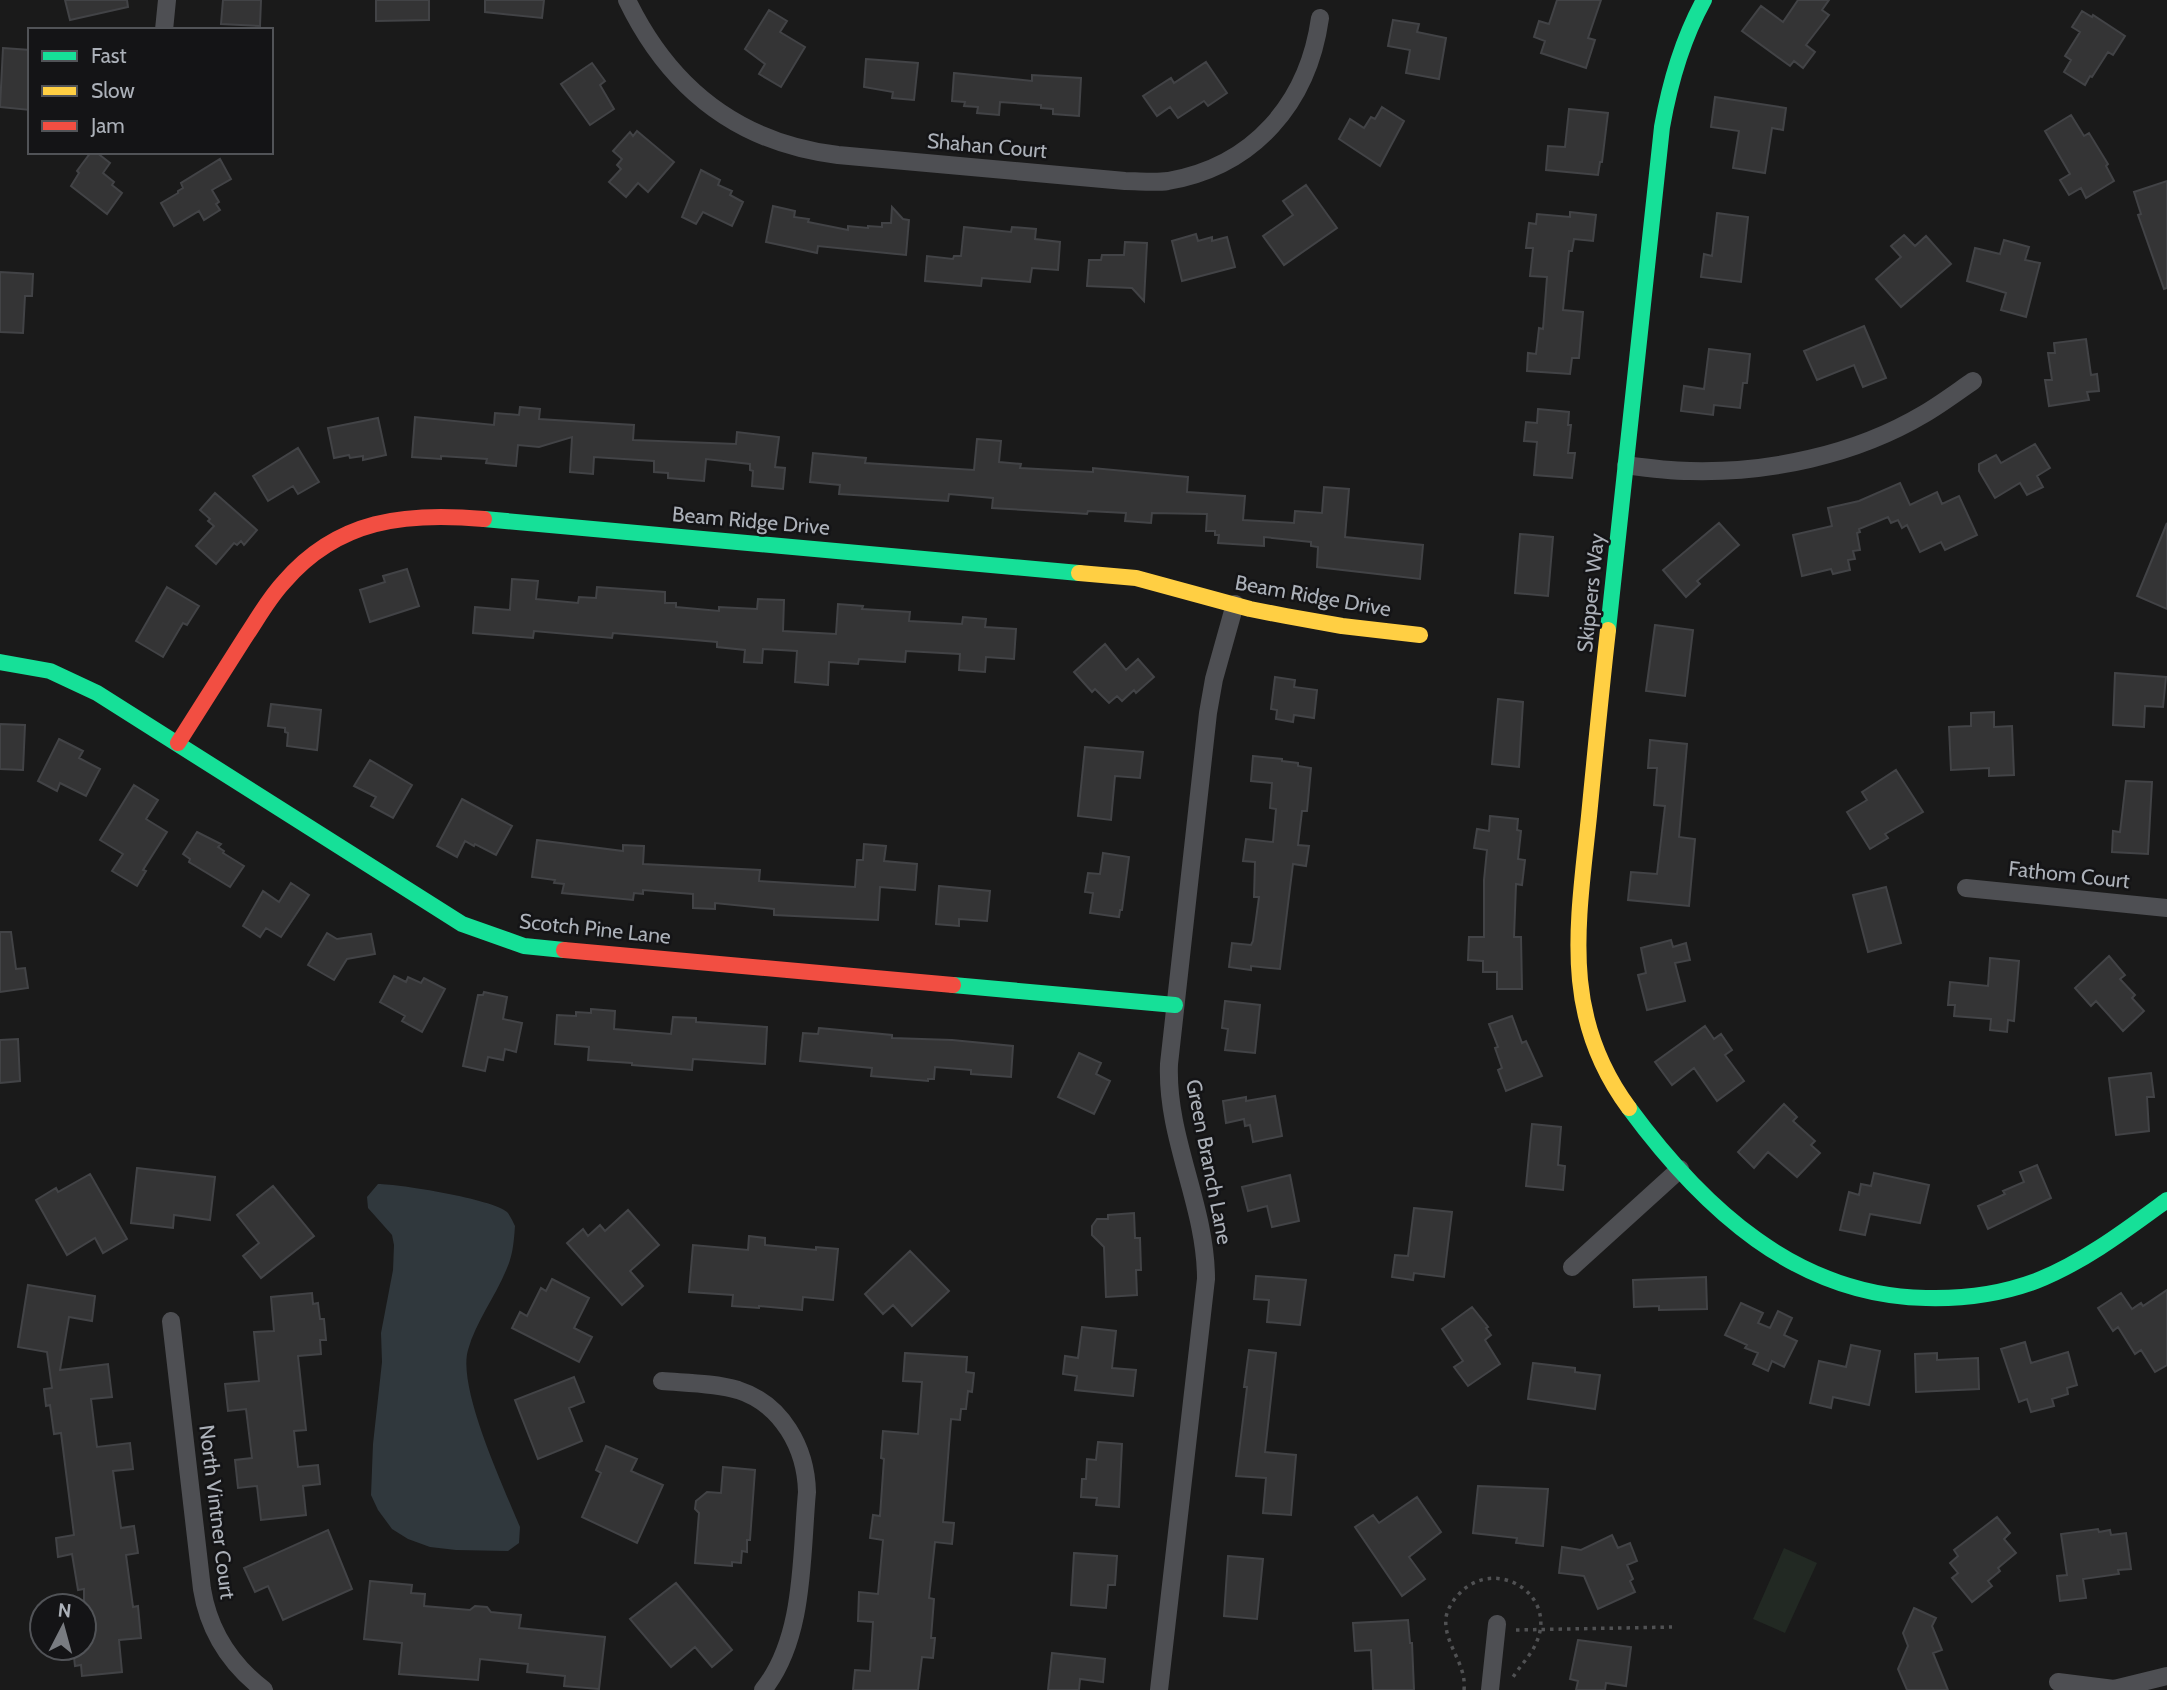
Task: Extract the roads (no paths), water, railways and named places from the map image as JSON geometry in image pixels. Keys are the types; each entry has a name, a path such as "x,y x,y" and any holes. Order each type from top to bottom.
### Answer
{"street":[{"path":"164,28 167,0"},
{"name":"Shahan Court","path":"627,0 649,41 687,86 726,117 779,143 808,151 1125,181 1165,181 1194,175 1223,163 1256,141 1277,121 1300,87 1315,49 1320,19"},
{"name":"Skippers Way","path":"1704,0 1682,44 1665,106 1578,922 1577,965 1585,1017 1607,1077 1629,1112 1726,1217 1773,1254 1809,1273 1876,1294 1916,1299 1976,1296 2034,1281 2097,1249 2167,1200"},
{"path":"1626,465 1673,471 1733,470 1773,466 1821,455 1859,443 1923,415 1973,381"},
{"name":"Beam Ridge Drive","path":"178,743 272,597 291,573 323,547 349,532 368,524 408,516 439,515 1105,574 1136,578 1250,609 1342,626 1420,635"},
{"name":"Green Branch Lane","path":"1159,1690 1206,1279 1202,1232 1169,1097 1169,1064 1208,713 1214,679 1235,604"},
{"name":"Scotch Pine Lane","path":"0,662 50,671 74,681 178,743 462,924 524,946 1175,1005"},
{"name":"Fathom Court","path":"1966,888 2167,908"},
{"path":"1573,1267 1680,1169"},
{"name":"North Vintner Court","path":"171,1321 206,1611 220,1643 233,1662 264,1690"},
{"path":"662,1381 723,1387 752,1397 780,1418 802,1453 807,1492 796,1614 782,1662 763,1690"},
{"path":"1490,1690 1496,1628"},
{"path":"2058,1682 2113,1689 2167,1676"}]}
